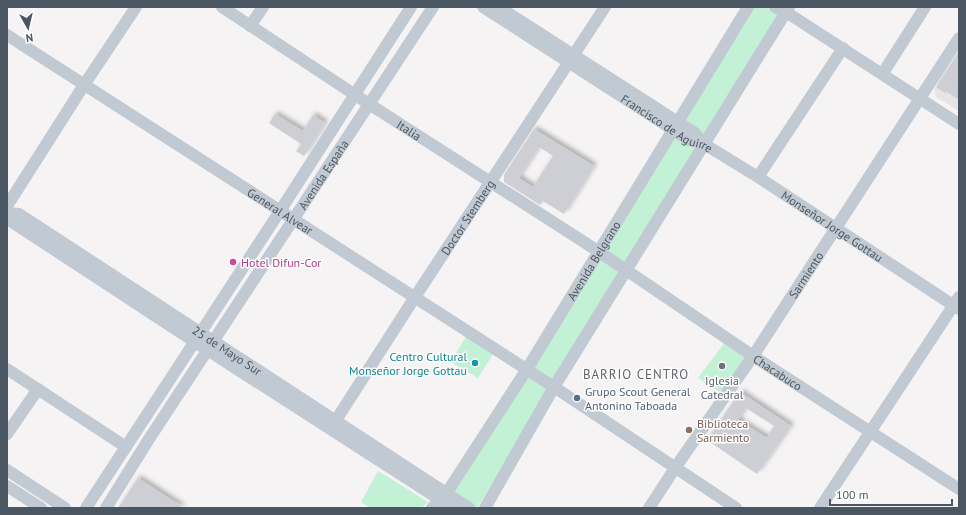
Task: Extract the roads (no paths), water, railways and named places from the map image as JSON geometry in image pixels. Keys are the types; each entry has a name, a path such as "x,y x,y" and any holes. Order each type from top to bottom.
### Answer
{"street":[{"path":"7,206 84,84 136,7"},
{"name":"Italia","path":"222,7 369,104 598,251"},
{"path":"250,26 263,7"},
{"name":"Avenida España","path":"86,508 411,7"},
{"name":"Avenida España","path":"106,508 432,7"},
{"name":"Francisco de Aguirre","path":"483,7 571,59 675,126 695,133 704,144"},
{"name":"Francisco de Aguirre","path":"499,7 571,59"},
{"name":"Doctor Stemberg","path":"333,425 414,297 604,7"},
{"name":"Avenida Belgrano","path":"440,500 527,369 748,7"},
{"path":"883,73 925,7"},
{"path":"485,508 554,387 704,144 784,9 959,124"},
{"name":"General Alvear","path":"7,35 527,369 736,508"},
{"name":"Sarmiento","path":"649,508 753,356 959,38"},
{"path":"758,177 843,48"},
{"name":"Monseñor Jorge Gottau","path":"704,144 758,177 835,228 957,303"},
{"name":"25 de Mayo Sur","path":"7,213 19,214 198,337"},
{"name":"25 de Mayo Sur","path":"7,217 12,222 211,345 333,425 440,500"},
{"name":"Chacabuco","path":"598,251 753,356 959,489"},
{"path":"820,508 957,303"},
{"path":"7,369 126,447"},
{"path":"7,434 38,389"},
{"path":"156,401 169,410"},
{"path":"116,463 129,471"},
{"path":"7,470 65,508"},
{"path":"7,486 41,508"},
{"path":"440,500 453,508"},
{"path":"440,500 469,508"}],"place":[{"name":"Hotel Difun-Cor","path":"233,262"},
{"name":"Centro Cultural Monseñor Jorge Gottau","path":"475,363"},
{"name":"Iglesia Catedral","path":"722,366"},
{"name":"Grupo Scout General Antonino Taboada","path":"577,398"},
{"name":"Biblioteca Sarmiento","path":"689,430"}],"district":[{"name":"BARRIO CENTRO","path":"636,374"}]}
